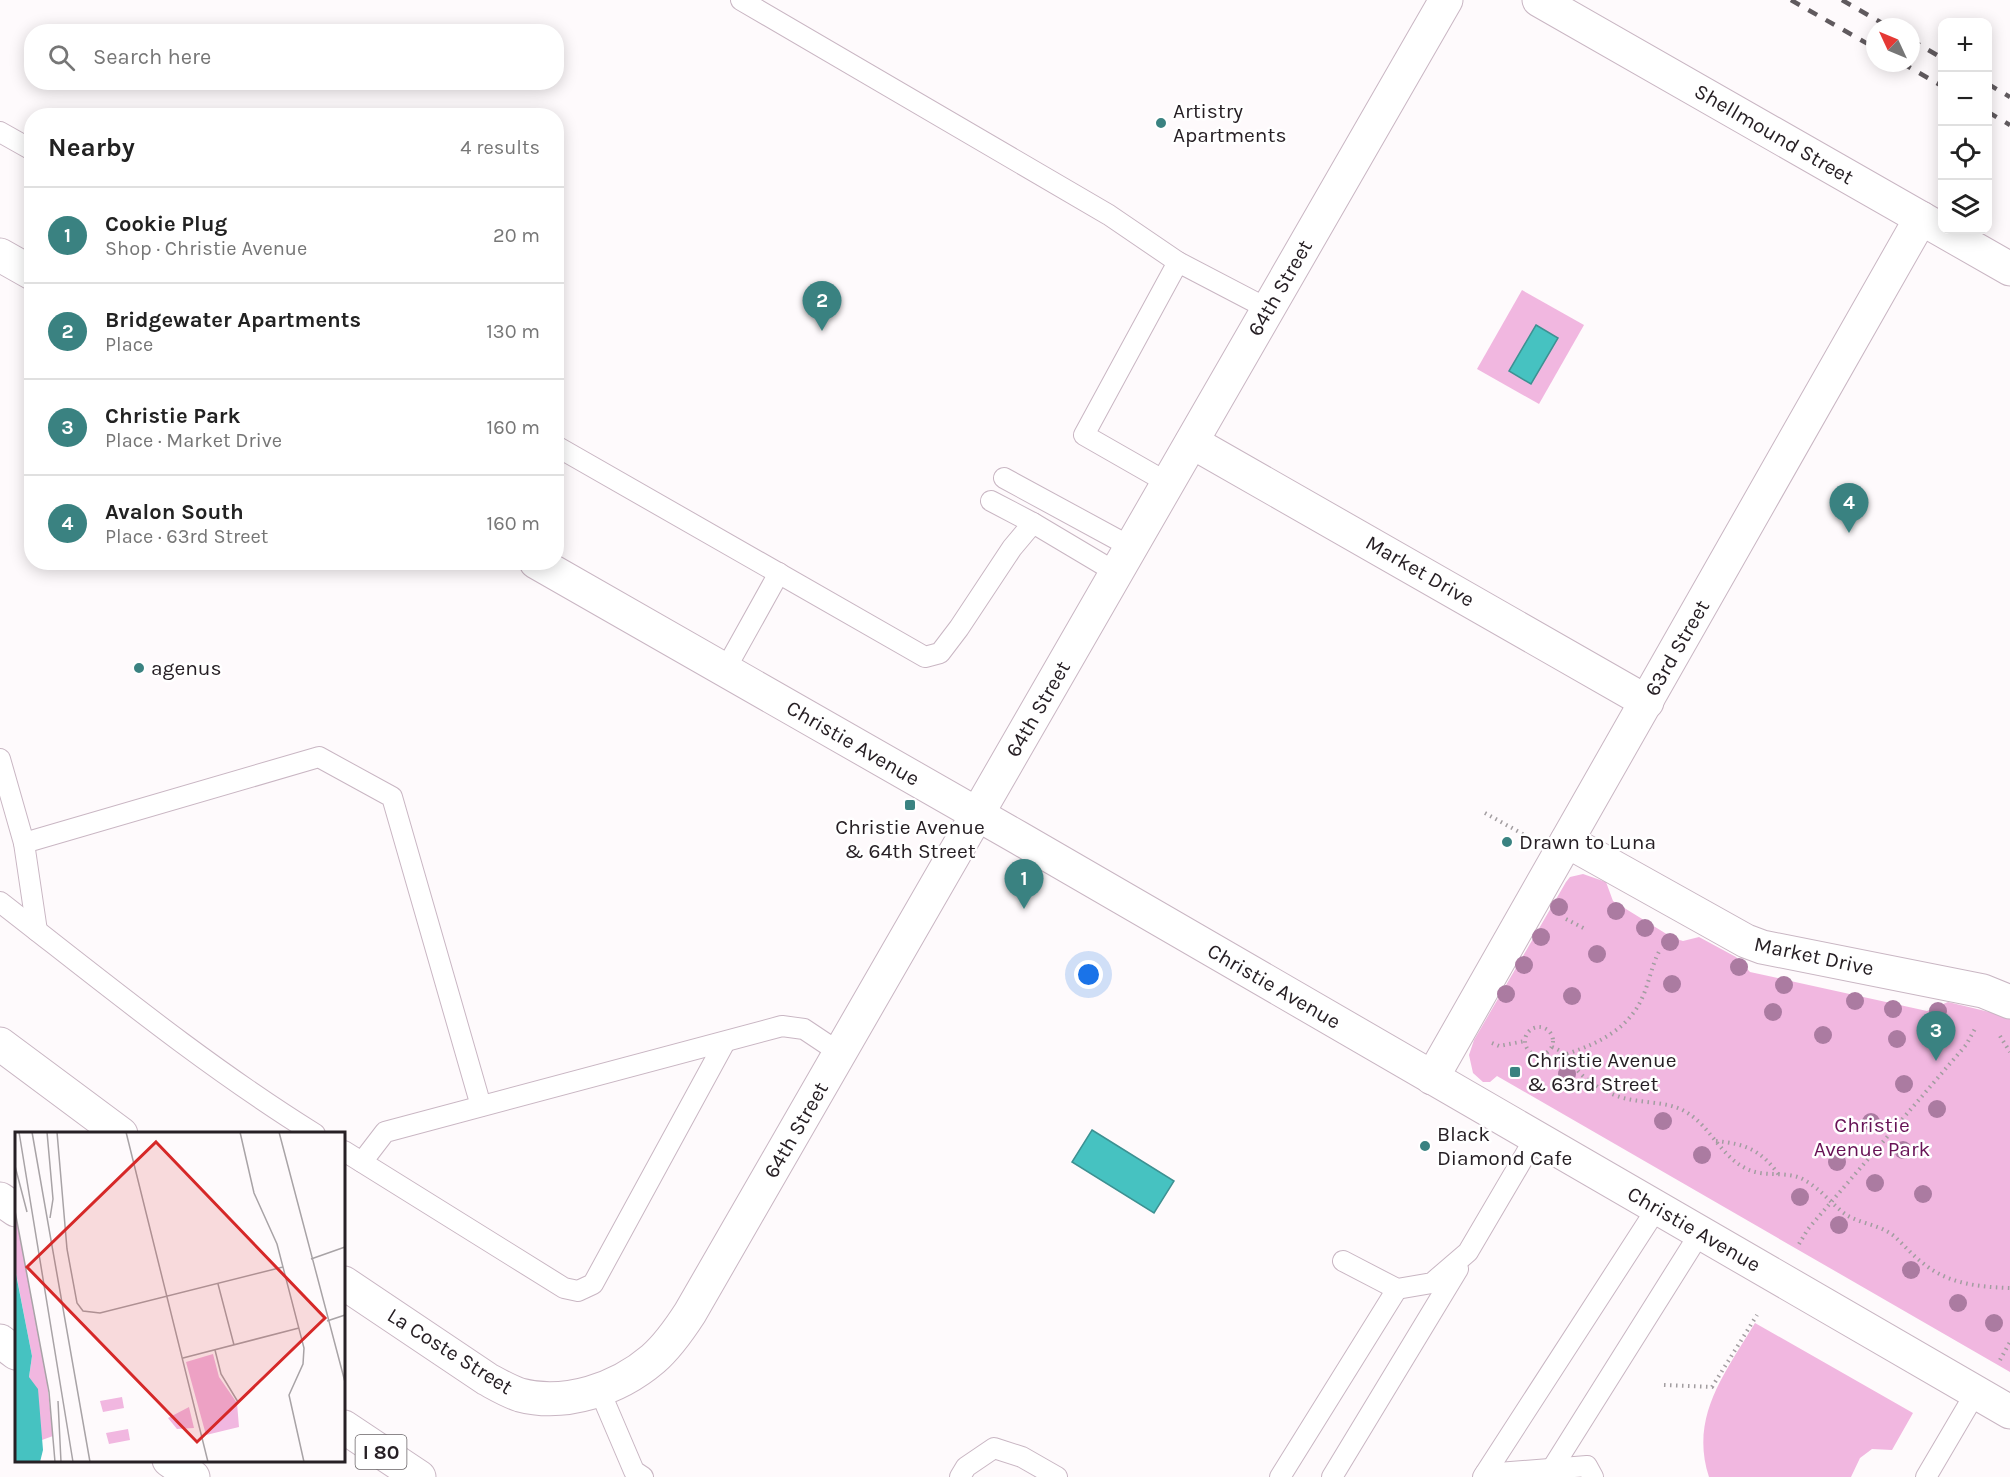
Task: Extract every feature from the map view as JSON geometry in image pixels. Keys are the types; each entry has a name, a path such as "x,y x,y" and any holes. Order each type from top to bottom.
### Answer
{"main road":[{"name":"64th Street","path":"599,1389 617,1382 652,1360 679,1330 1446,0"},
{"name":"Shellmound Street","path":"1539,0 2010,268"},
{"name":"63rd Street","path":"1432,1078 1922,218"},
{"path":"0,255 24,268"},
{"name":"Market Drive","path":"1192,442 1647,702"},
{"name":"Christie Avenue","path":"550,570 2010,1412"},
{"name":"Market Drive","path":"1567,841 1746,941 1762,947 1983,991 2010,1002"},
{"path":"0,1044 118,1132"},
{"path":"0,1199 15,1209"},
{"name":"La Coste Street","path":"345,1284 504,1389 521,1395 559,1399 580,1396 599,1389"},
{"path":"0,1341 15,1352"},
{"name":"I 80","path":"345,1427 419,1477"},
{"path":"171,1462 193,1477"}],"lane":[{"path":"741,0 1109,215 1178,262 1268,309"},
{"path":"0,132 24,146"},
{"path":"1168,483 1084,435 1178,262"},
{"path":"564,451 924,657 940,653 1012,548 1033,523"},
{"path":"1004,478 1124,560"},
{"path":"991,501 1033,523 1124,560"},
{"path":"725,670 779,573"},
{"path":"24,843 319,757 392,797 481,1106"},
{"path":"0,759 24,843 37,931"},
{"path":"0,902 158,1024 312,1132"},
{"path":"362,1162 385,1132 782,1026 804,1029 840,1053"},
{"path":"345,1152 564,1288 578,1291 593,1284 725,1042"},
{"path":"1332,1477 1535,1138"},
{"path":"1484,1475 1657,1208"},
{"path":"1553,1467 1700,1233"},
{"path":"1343,1262 1397,1289 1432,1283 1468,1252"},
{"path":"1281,1477 1397,1289"},
{"path":"599,1389 634,1471 643,1477"},
{"path":"1926,1477 1976,1392"},
{"path":"960,1477 966,1467 994,1448 1022,1458 1057,1477"},
{"path":"1484,1475 1553,1467 1587,1466 1593,1477"}],"path":[{"path":"1485,813 1534,840"},
{"path":"1566,918 1584,930"},
{"path":"1567,1054 1602,1040 1630,1017 1643,997 1650,972 1661,948"},
{"path":"1799,1244 1808,1229 1966,1045 1976,1027"},
{"path":"1532,1028 1545,1028 1553,1037 1552,1047 1548,1053 1537,1056 1528,1051 1526,1036 1532,1028"},
{"path":"1492,1043 1499,1046 1525,1041"},
{"path":"1552,1047 1567,1054 1578,1071 1598,1087 1634,1102 1670,1105 1687,1112 1699,1122 1733,1161 1746,1169 1760,1174 1791,1175 1805,1180 1849,1216 1885,1230 1926,1266 1940,1274 1972,1286 2010,1288"},
{"path":"1715,1141 1743,1145 1754,1150 1766,1158 1779,1175"},
{"path":"1664,1385 1712,1387 1757,1315"},
{"path":"2000,1360 2010,1342"}],"green space":[{"path":"1522,290 1584,325 1539,404 1477,369"},
{"name":"Christie Avenue Park","path":"1583,874 1606,882 1613,901 1673,938 1683,941 1699,937 1736,957 1750,972 1927,1011 1948,1002 2010,1017 2010,1372 1497,1076 1490,1082 1483,1082 1473,1073 1469,1055 1474,1040 1566,882 1570,877"},
{"path":"1755,1323 1913,1413 1892,1450 1872,1449 1860,1458 1851,1477 1709,1477 1704,1455 1707,1414 1722,1377"}],"water":[{"path":"1536,325 1558,338 1531,384 1509,371"},
{"path":"1092,1130 1174,1181 1154,1213 1072,1162"}],"railway":[{"path":"1791,0 1866,43"},
{"path":"1842,0 1873,18"},
{"path":"1920,45 1938,56"},
{"path":"1918,72 1938,84"},
{"path":"1992,86 2010,97"},
{"path":"1992,114 2010,125"}],"place":[{"name":"Artistry Apartments","path":"1161,123"},
{"name":"Bridgewater Apartments","path":"822,331"},
{"name":"Avalon South","path":"1849,533"},
{"name":"agenus","path":"139,668"},
{"name":"Christie Avenue & 64th Street","path":"910,805"},
{"name":"Drawn to Luna","path":"1507,842"},
{"name":"Cookie Plug","path":"1024,909"},
{"name":"Christie Park","path":"1936,1061"},
{"name":"Christie Avenue & 63rd Street","path":"1515,1072"},
{"name":"Black Diamond Cafe","path":"1425,1146"}]}
